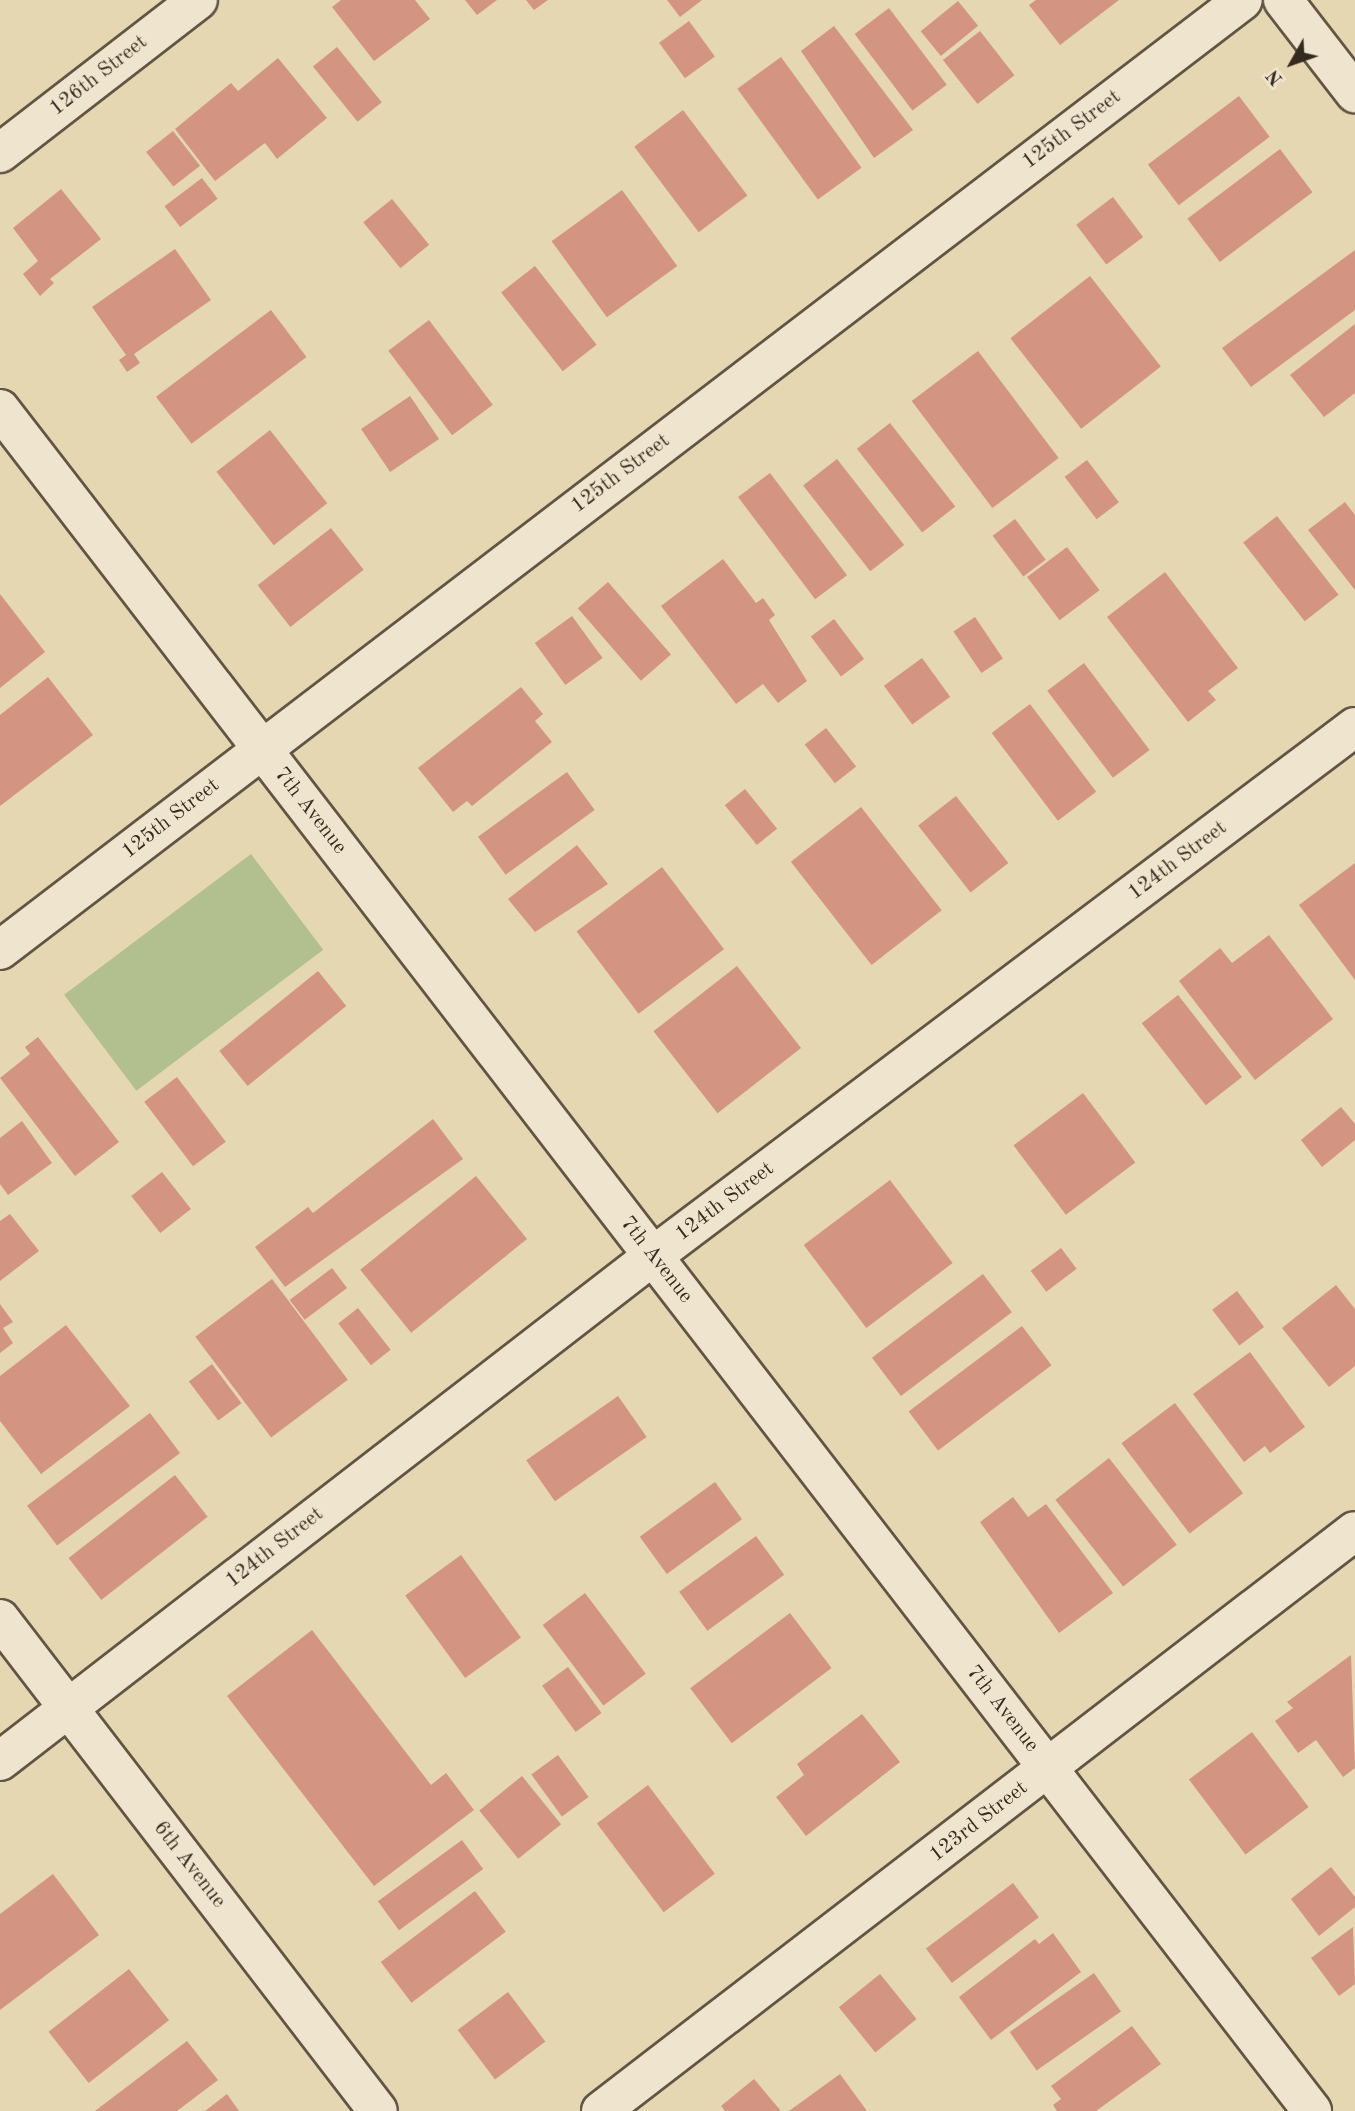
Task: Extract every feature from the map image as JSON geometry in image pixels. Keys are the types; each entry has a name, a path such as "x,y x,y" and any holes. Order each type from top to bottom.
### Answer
{"street":[{"name":"126th Street","path":"0,153 198,0"},
{"name":"125th Street","path":"0,950 1243,0"},
{"path":"1283,0 1355,93"},
{"name":"7th Avenue","path":"0,409 1312,2111"},
{"name":"124th Street","path":"0,1761 653,1256 1355,727"},
{"name":"123rd Street","path":"601,2111 1355,1531"},
{"name":"6th Avenue","path":"0,1619 378,2111"}],"green space":[{"path":"251,854 323,950 136,1091 64,995"}],"building":[{"path":"341,0 415,0 430,19 374,61 332,7"},
{"path":"465,0 497,0 477,15"},
{"path":"526,0 548,0 534,10"},
{"path":"667,0 702,0 680,17"},
{"path":"1036,0 1119,0 1060,45 1029,5"},
{"path":"958,1 978,26 941,56 921,31"},
{"path":"889,8 947,85 912,111 855,34"},
{"path":"689,21 715,57 685,78 659,43"},
{"path":"834,26 913,130 874,158 801,51"},
{"path":"980,31 1014,75 977,104 943,60"},
{"path":"337,47 382,102 358,122 313,67"},
{"path":"781,57 862,168 818,200 737,89"},
{"path":"278,58 327,118 277,159 265,143 215,181 175,129 231,83 238,91"},
{"path":"1239,96 1270,137 1179,205 1148,165"},
{"path":"683,110 747,195 699,232 634,147"},
{"path":"173,131 200,166 173,187 146,152"},
{"path":"1280,149 1312,192 1220,262 1187,219"},
{"path":"202,178 218,199 180,227 164,206"},
{"path":"61,189 101,239 50,279 54,283 40,296 23,274 38,261 13,228"},
{"path":"622,190 677,266 607,317 552,241"},
{"path":"1113,197 1143,237 1106,265 1076,225"},
{"path":"392,199 429,245 400,268 363,222"},
{"path":"175,249 211,300 134,354 140,363 127,372 119,360 126,355 92,307"},
{"path":"1355,250 1355,310 1251,387 1222,348"},
{"path":"535,266 597,345 563,371 501,292"},
{"path":"1090,276 1161,367 1081,429 1010,338"},
{"path":"271,310 307,357 192,444 156,397"},
{"path":"429,320 493,405 452,435 388,351"},
{"path":"1355,324 1355,393 1324,417 1290,375"},
{"path":"978,351 1059,458 992,508 912,401"},
{"path":"410,396 439,439 390,472 361,429"},
{"path":"890,423 955,507 922,532 857,449"},
{"path":"270,430 327,503 274,545 216,472"},
{"path":"837,459 904,545 870,571 803,485"},
{"path":"1087,460 1119,502 1097,519 1065,477"},
{"path":"770,473 847,575 815,599 738,497"},
{"path":"1345,502 1355,515 1355,590 1308,530"},
{"path":"1277,516 1339,595 1305,621 1243,542"},
{"path":"1015,519 1046,560 1023,577 993,536"},
{"path":"331,528 364,570 290,627 258,585"},
{"path":"1067,547 1099,590 1060,620 1027,577"},
{"path":"723,559 756,603 763,598 775,615 769,620 807,681 778,703 763,684 736,704 661,606"},
{"path":"1165,572 1238,668 1208,691 1216,700 1188,722 1107,617"},
{"path":"608,582 671,654 641,681 578,608"},
{"path":"0,594 45,652 0,688"},
{"path":"572,616 603,658 565,685 535,643"},
{"path":"975,617 1003,658 981,673 953,632"},
{"path":"834,619 864,659 841,676 811,636"},
{"path":"922,658 950,697 912,724 884,686"},
{"path":"1084,663 1150,750 1113,778 1047,691"},
{"path":"48,677 93,735 0,806 0,715"},
{"path":"521,687 543,714 535,721 552,742 472,806 467,801 453,812 418,768"},
{"path":"1030,704 1096,792 1058,821 992,733"},
{"path":"826,728 856,767 835,783 805,745"},
{"path":"567,772 595,810 506,875 478,837"},
{"path":"745,789 777,829 757,845 725,805"},
{"path":"956,796 1008,863 971,893 918,826"},
{"path":"861,807 942,910 872,965 791,862"},
{"path":"577,845 608,884 535,932 508,899"},
{"path":"1355,863 1355,980 1299,905"},
{"path":"662,867 724,949 639,1014 577,931"},
{"path":"1269,935 1333,1019 1255,1080 1179,981 1220,948 1232,963"},
{"path":"737,966 801,1048 717,1113 653,1031"},
{"path":"318,971 346,1006 248,1086 219,1051"},
{"path":"1178,995 1242,1077 1206,1105 1142,1023"},
{"path":"38,1037 119,1142 75,1176 0,1078 30,1054 25,1047"},
{"path":"177,1077 226,1142 193,1166 144,1102"},
{"path":"1083,1093 1135,1162 1066,1215 1014,1145"},
{"path":"1341,1107 1355,1124 1355,1140 1322,1167 1301,1140"},
{"path":"433,1119 463,1159 285,1287 255,1247 308,1207 313,1213"},
{"path":"22,1121 52,1163 8,1195 0,1184 0,1138"},
{"path":"162,1172 191,1209 160,1233 131,1196"},
{"path":"476,1176 527,1239 411,1333 360,1270"},
{"path":"890,1180 953,1263 866,1328 804,1245"},
{"path":"10,1214 39,1251 0,1281 0,1221"},
{"path":"1061,1248 1077,1269 1046,1292 1031,1271"},
{"path":"332,1268 347,1288 305,1320 290,1300"},
{"path":"983,1274 1012,1312 901,1396 872,1358"},
{"path":"272,1279 348,1380 271,1437 195,1337"},
{"path":"1336,1285 1355,1309 1355,1366 1329,1387 1282,1328"},
{"path":"1237,1291 1264,1327 1239,1346 1212,1310"},
{"path":"0,1304 13,1322 3,1328 13,1343 0,1353"},
{"path":"358,1308 391,1350 371,1365 338,1323"},
{"path":"66,1325 130,1406 41,1474 0,1421 0,1376"},
{"path":"1022,1326 1051,1365 938,1451 909,1411"},
{"path":"1250,1352 1305,1427 1270,1453 1265,1446 1244,1462 1193,1394"},
{"path":"212,1364 241,1403 218,1421 189,1381"},
{"path":"618,1396 647,1437 555,1501 526,1460"},
{"path":"1175,1403 1243,1493 1189,1534 1121,1443"},
{"path":"150,1413 180,1453 57,1546 27,1506"},
{"path":"1109,1458 1177,1545 1123,1587 1055,1500"},
{"path":"175,1475 208,1517 101,1600 69,1558"},
{"path":"715,1482 742,1519 667,1574 640,1537"},
{"path":"1013,1497 1028,1517 1046,1504 1113,1593 1059,1633 980,1522"},
{"path":"756,1536 784,1575 707,1631 679,1592"},
{"path":"461,1555 521,1638 465,1678 405,1596"},
{"path":"585,1593 646,1674 603,1706 543,1625"},
{"path":"790,1613 832,1668 732,1743 690,1688"},
{"path":"312,1630 431,1785 446,1773 474,1810 374,1886 227,1696"},
{"path":"1351,1655 1355,1768 1343,1777 1316,1740 1298,1753 1275,1721 1293,1708 1287,1702"},
{"path":"568,1667 602,1713 576,1732 542,1686"},
{"path":"862,1714 900,1762 806,1836 776,1797 804,1775 797,1764"},
{"path":"1252,1732 1309,1807 1245,1855 1189,1780"},
{"path":"558,1755 589,1797 562,1816 531,1774"},
{"path":"522,1776 561,1824 518,1859 479,1811"},
{"path":"648,1785 715,1874 664,1912 597,1824"},
{"path":"462,1840 483,1869 399,1930 378,1901"},
{"path":"1331,1867 1355,1897 1355,1907 1319,1936 1291,1899"},
{"path":"53,1874 99,1935 0,2010 0,1914"},
{"path":"1013,1883 1039,1917 952,1983 926,1949"},
{"path":"475,1891 506,1932 411,2003 381,1962"},
{"path":"1353,1927 1355,1984 1339,1996 1311,1958"},
{"path":"1053,1933 1081,1972 991,2040 959,1997 1035,1939 1039,1944"},
{"path":"129,1969 169,2020 89,2083 49,2032"},
{"path":"1094,1973 1121,2012 1037,2071 1010,2032"},
{"path":"880,1974 917,2019 875,2052 839,2007"},
{"path":"508,1992 545,2042 495,2079 458,2030"},
{"path":"1132,2026 1161,2064 1096,2111 1057,2111 1053,2105 1061,2099 1051,2086"},
{"path":"187,2041 218,2080 177,2111 95,2111"},
{"path":"840,2074 867,2111 789,2111"},
{"path":"754,2079 781,2111 725,2111 721,2106"},
{"path":"227,2094 239,2111 205,2111"}]}
